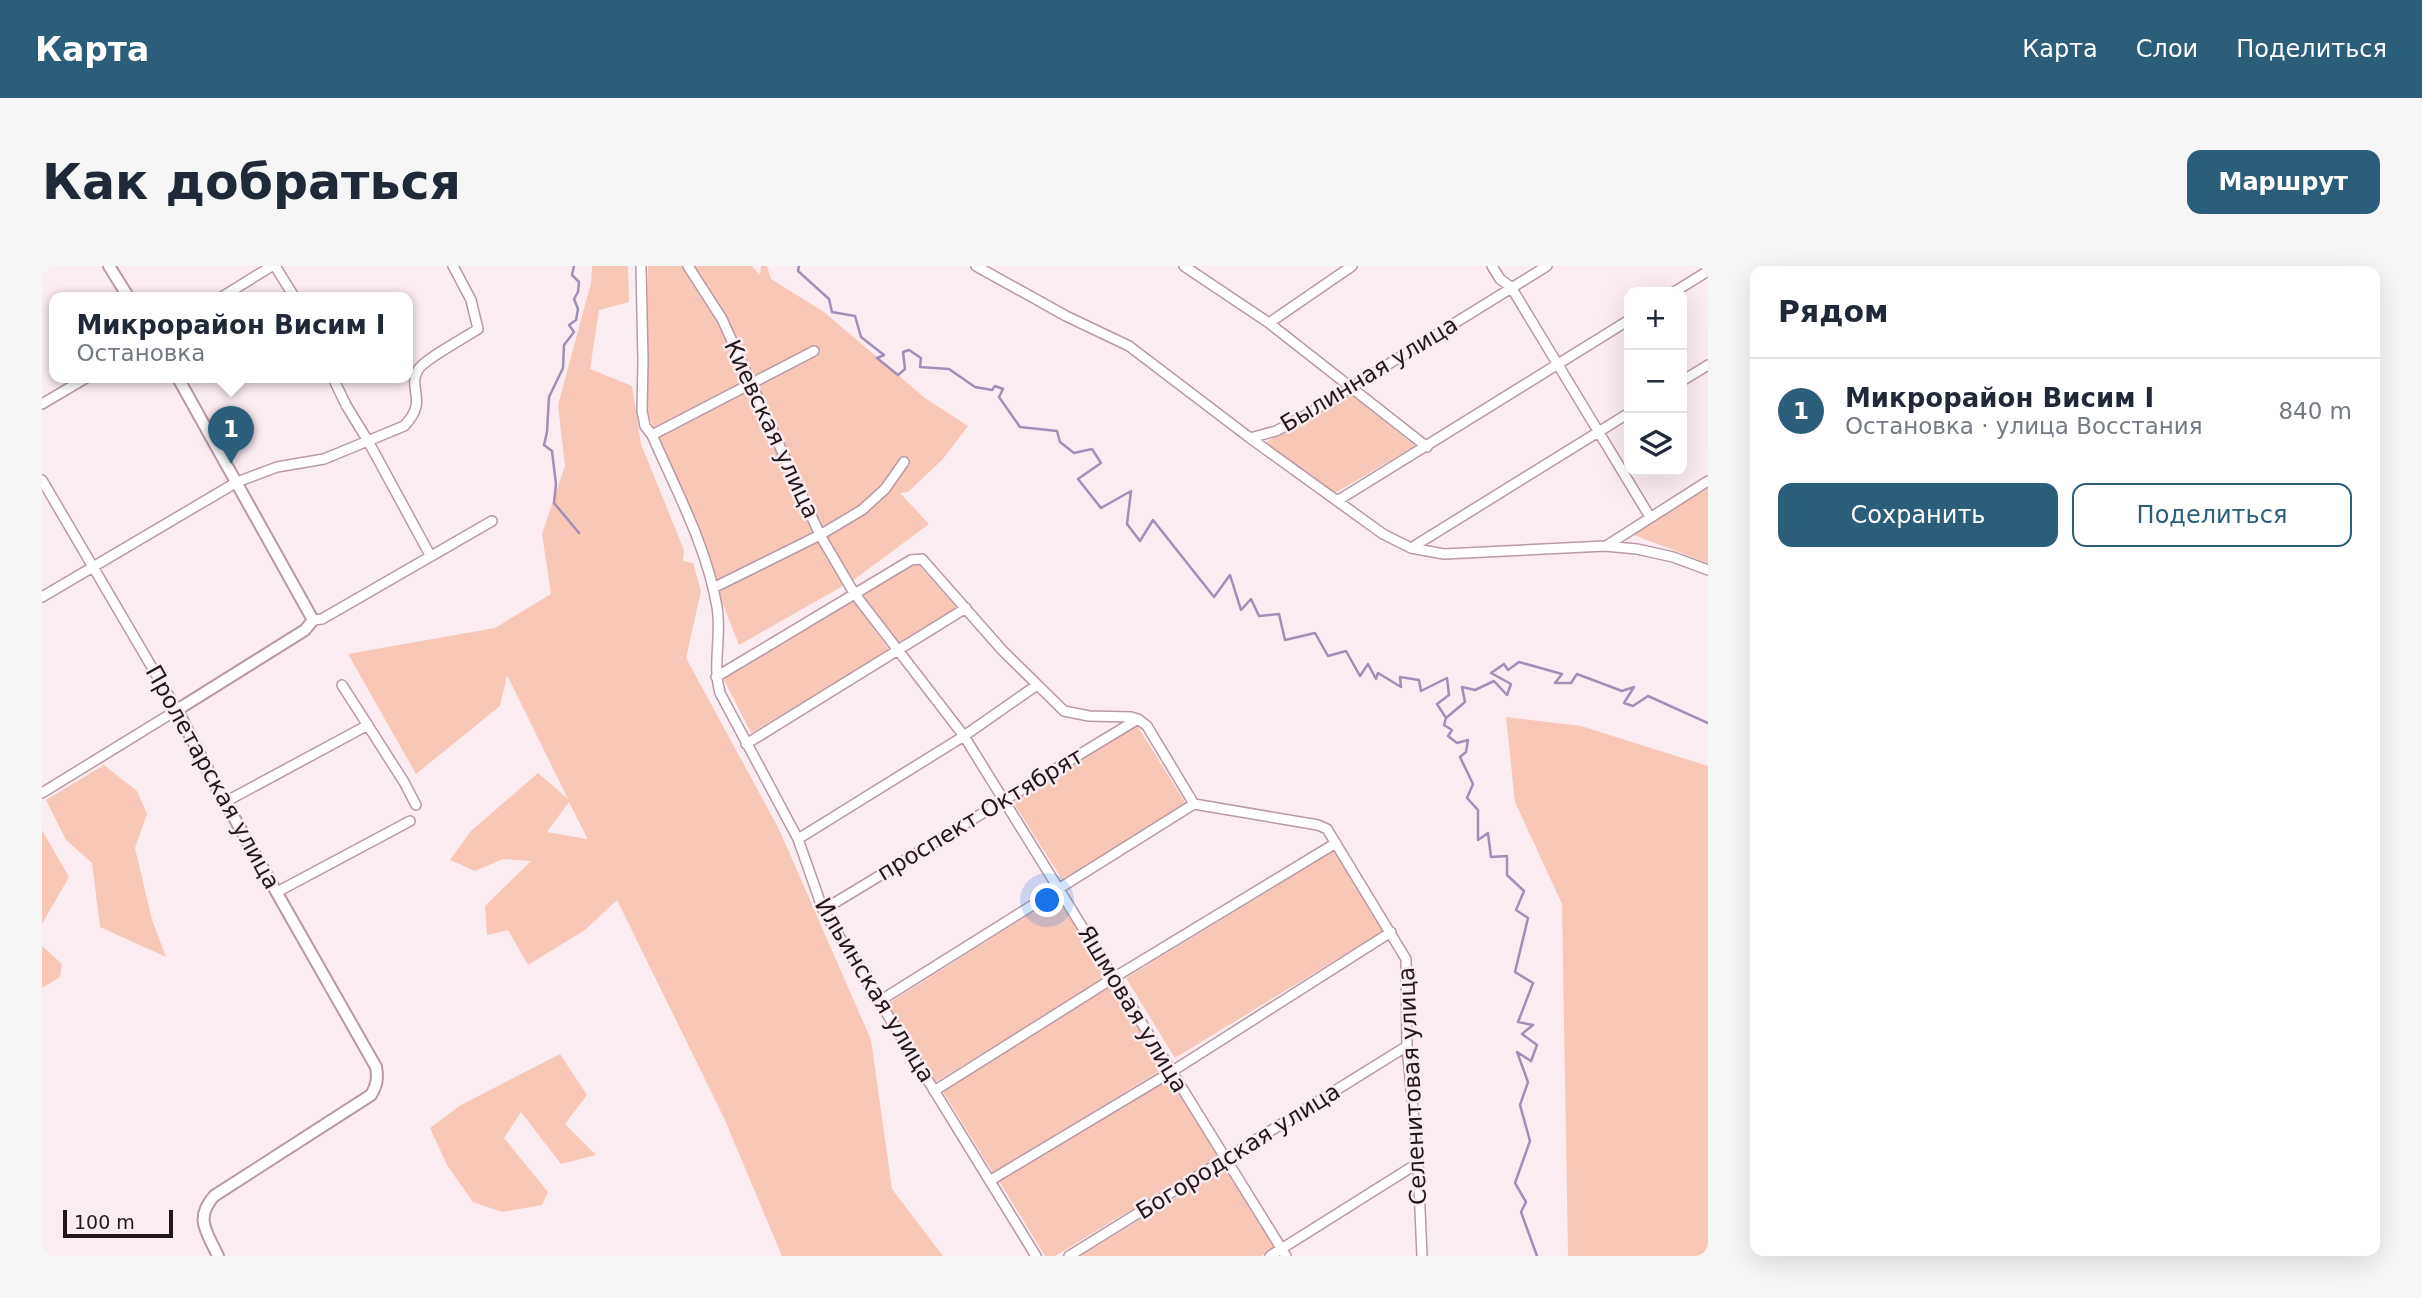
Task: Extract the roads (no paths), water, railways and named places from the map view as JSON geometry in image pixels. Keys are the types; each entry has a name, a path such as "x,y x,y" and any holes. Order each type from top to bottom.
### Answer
{"street":[{"path":"108,266 125,292"},
{"path":"230,292 274,266 291,292"},
{"path":"42,597 237,482 277,467 324,459 404,426 413,417 418,400 415,378 419,366 478,329 471,300 453,266"},
{"path":"640,266 642,411 645,426 652,435 698,543 713,589 718,610 716,677"},
{"name":"Киевская улица","path":"688,266 722,319 820,535 854,593"},
{"name":"Былинная улица","path":"976,266 1066,316 1129,346 1250,438 1276,431 1548,266"},
{"path":"1184,266 1269,323 1426,447"},
{"path":"1269,323 1352,266"},
{"path":"1492,266 1500,279 1511,287 1650,517"},
{"path":"1682,287 1708,271"},
{"path":"1337,501 1624,323"},
{"path":"652,435 814,351"},
{"path":"1687,378 1708,365"},
{"path":"42,404 78,383"},
{"path":"181,383 313,620"},
{"path":"335,383 430,555"},
{"path":"1411,548 1624,416"},
{"path":"1250,438 1384,534 1411,548 1444,554 1605,546 1637,549 1673,557 1708,570"},
{"path":"713,589 820,535 862,510 885,489 904,462"},
{"name":"Пролетарская улица","path":"42,480 177,709 225,802 376,1067 378,1077 371,1095 214,1196 202,1221 218,1256"},
{"path":"1605,546 1708,481"},
{"path":"42,793 305,630 313,620 322,619 492,521"},
{"path":"716,677 911,560 922,559 1002,650 1063,711 1079,715 1138,719 1147,726 1194,804 878,1002"},
{"name":"Яшмовая улица","path":"854,593 964,736 1284,1252"},
{"path":"746,744 966,608"},
{"name":"Ильинская улица","path":"716,677 720,693 798,839 823,910 1036,1256"},
{"path":"342,685 416,805"},
{"path":"798,839 964,736 1037,685"},
{"name":"проспект Октябрят","path":"823,910 1138,719"},
{"path":"225,802 368,725"},
{"name":"Селенитовая улица","path":"1194,804 1318,825 1327,829 1406,958 1407,1046 1418,1163 1422,1256"},
{"path":"276,892 410,821"},
{"path":"934,1091 1336,843"},
{"path":"991,1180 1171,1072 1391,932"},
{"name":"Богородская улица","path":"1069,1256 1407,1046"},
{"path":"1270,1256 1284,1252 1418,1163"}],"waterway":[{"path":"574,266 572,275 579,282 574,299 578,309 576,320 569,325 574,332 564,345 563,368 549,397 544,445 552,451 556,484 554,503 579,533"},
{"path":"799,266 798,271 829,299 832,312 855,316 861,337 884,355 877,358 898,375 905,369 903,352 909,350 921,358 920,367 949,369 975,387 992,390 995,386 1003,389 999,397 1020,427 1057,431 1060,442 1074,453 1092,449 1101,463 1078,479 1101,508 1131,491 1127,524 1140,541 1153,520 1214,597 1230,575 1241,610 1251,599 1259,616 1279,614 1285,640 1315,633 1328,656 1346,651 1360,676 1368,664 1376,679 1378,673 1401,687 1400,677 1419,680 1421,691 1447,678 1449,695 1437,704 1446,718 1465,702 1462,687 1475,690 1494,681 1507,695 1511,684 1491,673 1504,664 1508,670 1519,662 1562,674 1555,683 1571,683 1577,674 1622,691 1634,687 1624,703 1633,706 1648,696 1708,723"},
{"path":"1446,718 1444,725 1452,730 1448,736 1457,743 1468,740 1466,752 1460,757 1473,784 1467,798 1478,810 1478,840 1488,833 1491,857 1507,856 1507,875 1524,891 1516,910 1528,918 1515,972 1533,983 1518,1022 1533,1025 1522,1034 1537,1045 1531,1061 1517,1052 1528,1082 1520,1105 1530,1141 1515,1183 1526,1202 1521,1212 1537,1256"}],"place":[{"name":"Микрорайон Висим I","path":"231,464"}]}
